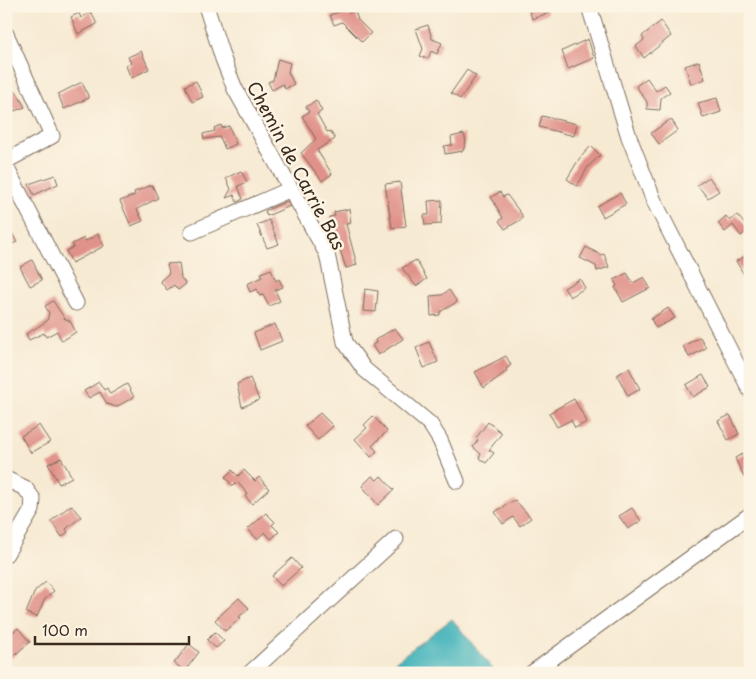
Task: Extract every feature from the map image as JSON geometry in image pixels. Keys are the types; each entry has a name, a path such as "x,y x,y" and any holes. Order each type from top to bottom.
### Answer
{"street":[{"name":"Chemin de Carrie Bas","path":"206,6 223,59 235,88 327,254 345,342 364,369 430,424 440,440 458,481"},
{"path":"589,6 629,137 654,201 750,390"},
{"path":"6,34 52,136 6,161"},
{"path":"6,168 76,303"},
{"path":"192,232 291,189"},
{"path":"6,479 25,488 33,499 32,510 6,554"},
{"path":"532,673 750,516"},
{"path":"250,673 396,539"}],"water":[{"path":"452,619 496,673 380,673"}],"building":[{"path":"528,6 545,6 548,13 532,19"},
{"path":"348,9 349,13 355,11 358,20 371,33 362,42 342,22 334,25 330,15"},
{"path":"91,12 97,24 78,34 71,17 79,13 81,18"},
{"path":"661,21 671,36 644,58 636,46 644,40 642,36"},
{"path":"428,25 432,39 442,43 437,54 431,51 428,59 420,56 423,49 416,29"},
{"path":"588,39 594,58 568,69 562,51"},
{"path":"141,51 149,69 131,78 126,66 131,63 128,57"},
{"path":"278,59 290,63 288,72 294,84 285,89 283,84 272,90 268,82 273,80"},
{"path":"699,61 705,79 691,84 685,66"},
{"path":"467,70 476,76 460,99 451,93"},
{"path":"647,78 656,91 665,85 670,92 661,98 660,110 647,109 647,102 636,86"},
{"path":"196,81 203,97 192,102 185,86"},
{"path":"82,82 89,98 64,109 58,94"},
{"path":"16,91 25,107 6,114 6,97"},
{"path":"717,98 721,112 703,118 698,103"},
{"path":"316,100 322,111 317,114 327,132 330,131 335,139 317,150 332,174 322,181 301,153 316,139 302,116 309,112 306,107"},
{"path":"542,116 577,124 574,136 539,127"},
{"path":"671,119 678,130 659,144 651,133"},
{"path":"221,125 222,128 229,126 236,144 225,149 220,137 204,139 203,134 215,131 214,128"},
{"path":"464,134 466,142 463,151 445,154 444,146 452,145 451,137"},
{"path":"591,146 600,155 588,167 577,186 567,179 579,159"},
{"path":"241,171 247,182 238,186 243,199 237,202 234,195 226,198 231,189 226,178"},
{"path":"55,175 58,184 34,195 29,184"},
{"path":"709,177 719,191 708,198 697,185"},
{"path":"400,182 406,226 392,228 385,184"},
{"path":"152,185 158,198 137,209 143,221 131,226 120,201 135,195 134,192"},
{"path":"500,192 503,197 507,195 522,215 522,219 505,229 499,221 503,218 491,197"},
{"path":"620,193 626,204 603,217 597,206"},
{"path":"442,200 441,224 425,225 424,215 429,215 428,201"},
{"path":"287,201 290,206 267,216 265,211"},
{"path":"349,209 351,223 346,224 357,265 346,268 329,217 335,216 334,212"},
{"path":"737,215 749,229 741,236 733,225 725,232 718,223 726,216 730,221"},
{"path":"269,220 279,244 267,248 257,225"},
{"path":"6,222 17,242 6,247"},
{"path":"98,234 104,246 72,263 66,251 74,247 72,244 84,238 86,241"},
{"path":"586,247 601,255 604,254 609,267 597,271 596,266 580,258"},
{"path":"746,256 750,262 750,285 736,261"},
{"path":"32,260 42,280 30,286 20,267"},
{"path":"416,260 427,279 416,286 402,268"},
{"path":"179,263 181,278 186,284 178,290 174,285 167,290 160,281 169,273 167,264"},
{"path":"271,269 276,281 279,279 283,287 275,290 280,301 269,306 263,295 260,296 257,289 250,292 247,284 262,277 261,273"},
{"path":"627,273 633,283 644,277 650,288 623,302 615,287 617,286 614,280"},
{"path":"580,279 585,288 570,297 564,288"},
{"path":"365,289 378,291 376,312 363,311"},
{"path":"449,290 457,302 440,312 440,315 431,316 430,296 442,295"},
{"path":"53,301 65,319 70,321 76,332 62,341 57,331 46,337 44,333 29,340 26,334 47,321 49,313 45,306"},
{"path":"668,308 675,318 656,328 651,319"},
{"path":"275,324 282,341 260,350 254,333"},
{"path":"395,328 403,339 378,355 372,345 376,343 375,340"},
{"path":"700,337 706,348 689,357 683,346"},
{"path":"429,342 438,362 424,368 416,348"},
{"path":"506,356 511,365 506,369 507,371 484,388 475,372"},
{"path":"629,368 640,389 628,396 617,375"},
{"path":"703,375 710,387 693,397 686,385"},
{"path":"250,378 259,400 242,407 237,384"},
{"path":"99,382 104,390 107,388 110,394 127,384 134,397 116,407 107,404 100,392 89,398 84,391"},
{"path":"574,399 587,422 575,428 571,420 557,427 549,413"},
{"path":"320,413 333,426 318,440 305,426"},
{"path":"730,415 739,434 728,440 718,421"},
{"path":"373,416 387,431 372,446 377,451 371,457 355,439 367,428 364,425"},
{"path":"488,422 502,433 489,450 494,453 486,463 479,458 481,454 473,447 478,440 476,438"},
{"path":"39,425 50,442 31,453 21,436"},
{"path":"747,452 750,458 750,474 744,477 735,458"},
{"path":"61,458 72,477 59,484 48,464"},
{"path":"232,470 238,476 244,470 255,481 259,477 269,489 252,504 245,496 248,494 237,482 233,486 225,477"},
{"path":"372,476 377,480 381,476 394,490 378,505 362,486"},
{"path":"515,500 531,518 520,526 513,517 503,524 495,512"},
{"path":"71,505 81,517 66,529 68,532 62,537 51,521"},
{"path":"632,508 641,521 628,529 619,516"},
{"path":"266,513 275,522 272,525 279,532 271,539 265,532 257,539 248,529"},
{"path":"292,558 301,568 281,586 272,576"},
{"path":"46,582 54,591 45,599 37,617 26,613 35,591"},
{"path":"239,598 249,608 239,617 241,618 225,631 215,620"},
{"path":"18,628 30,642 10,659 6,655 6,638"},
{"path":"215,632 224,641 216,648 207,640"},
{"path":"189,644 199,652 185,671 174,663"}]}
